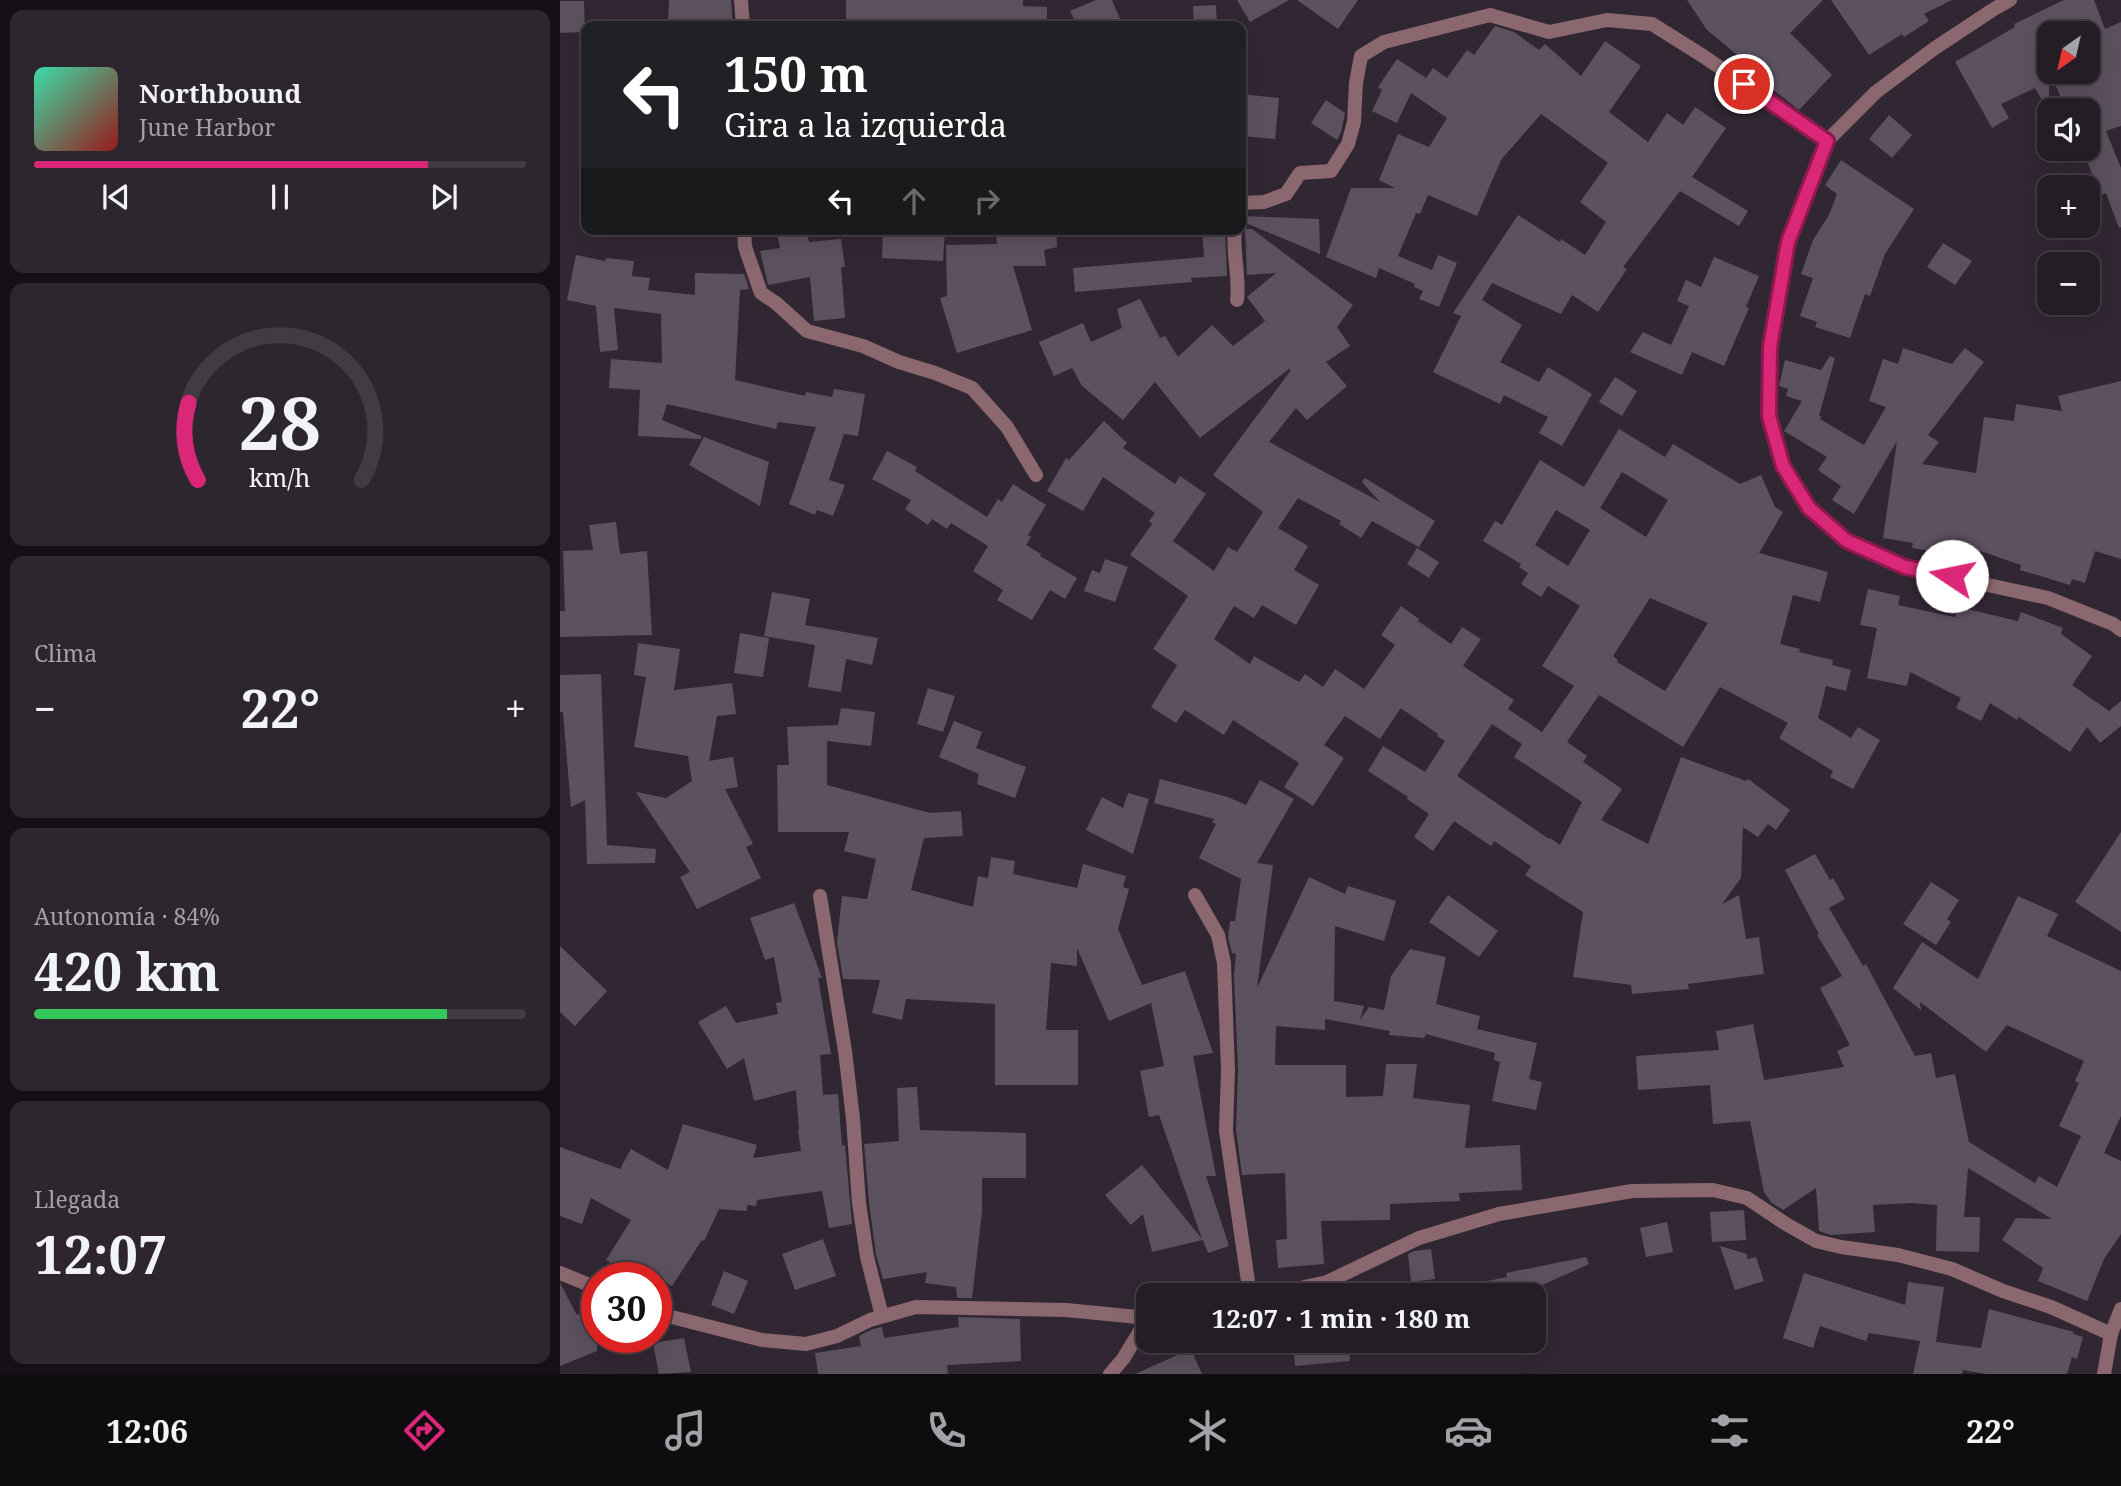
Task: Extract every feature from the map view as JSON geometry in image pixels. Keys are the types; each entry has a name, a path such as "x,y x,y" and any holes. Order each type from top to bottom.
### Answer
{"street":[{"path":"741,0 743,21"},
{"path":"2010,0 1992,4 1876,92 1827,141 1788,242 1770,347 1769,416 1783,466 1809,508 1847,541 1905,567 2048,597 2113,624 2121,630"},
{"path":"1246,203 1264,202 1286,194 1300,173 1331,171 1348,144 1354,122 1356,83 1361,56 1384,42 1490,15 1549,32 1607,20 1652,24 1703,55 1827,141"},
{"path":"744,235 745,247 761,293 807,331 863,346 972,388 1007,427 1036,475"},
{"path":"1234,235 1239,283 1237,300"},
{"path":"1195,895 1218,935 1224,963 1228,1070 1226,1131 1248,1283"},
{"path":"820,896 845,1051 859,1203 867,1257 882,1316"},
{"path":"1322,1283 1419,1238 1499,1214 1632,1191 1713,1190 1747,1198 1816,1241 1898,1255 1952,1269 2003,1291 2051,1307 2111,1334"},
{"path":"560,1273 581,1282"},
{"path":"672,1317 762,1340 806,1344 837,1336 870,1320 916,1307 1066,1310 1136,1317"},
{"path":"2104,1374 2111,1334 2121,1309"},
{"path":"1110,1374 1136,1338"}],"building":[{"path":"669,0 731,0 733,21 668,21"},
{"path":"846,0 1023,0 1023,6 1047,7 1047,21 846,21"},
{"path":"1096,0 1112,0 1121,21 1075,21 1070,11"},
{"path":"1237,0 1289,0 1250,22"},
{"path":"1297,0 1358,0 1338,29"},
{"path":"1687,0 1823,0 1790,33 1832,75 1799,110 1767,85 1770,82 1707,30"},
{"path":"1831,0 1952,0 1924,14 1929,21 1869,55"},
{"path":"2064,0 2094,0 2105,29 2121,22 2121,126 2106,131 2121,168 2121,227 2119,228 2106,193 2101,195 2100,193 2100,175 2093,175 2087,161 2100,161 2100,98 2061,98 2055,84 2100,84 2100,21 2037,21 2037,84 2049,84 2049,98 2041,98 2035,88 2001,104 2009,118 1992,128 1955,62 2015,27 2014,24"},
{"path":"560,1 584,1 585,21 581,21 581,32 560,33"},
{"path":"1216,5 1217,21 1194,21 1193,6"},
{"path":"1495,26 1514,32 1539,50 1545,44 1581,76 1605,41 1641,66 1609,112 1648,142 1667,113 1683,125 1695,107 1726,128 1692,177 1748,211 1739,226 1680,191 1623,267 1627,269 1598,312 1572,295 1561,314 1492,283 1482,300 1522,325 1500,362 1539,382 1548,367 1592,394 1562,446 1539,433 1548,417 1504,395 1500,404 1433,372 1461,316 1453,313 1518,215 1585,255 1606,222 1580,202 1608,163 1541,114 1501,160 1477,216 1428,195 1420,214 1416,213 1398,256 1432,270 1438,255 1457,263 1439,307 1419,299 1423,291 1414,287 1415,284 1379,268 1376,278 1326,257 1351,188 1395,188 1379,180 1398,134 1429,147 1447,118 1411,93 1397,123 1372,111 1382,90 1378,87 1397,59 1426,78 1433,68 1447,78 1467,50 1474,55"},
{"path":"1246,95 1279,98 1275,139 1246,136"},
{"path":"1326,100 1345,113 1337,140 1311,123"},
{"path":"1889,115 1912,135 1892,158 1869,139"},
{"path":"1841,160 1914,209 1885,254 1870,296 1865,294 1850,338 1815,327 1817,322 1800,316 1813,278 1801,274 1813,240 1829,215 1837,194 1825,185"},
{"path":"1246,216 1319,219 1320,254 1246,223"},
{"path":"1246,229 1252,229 1353,305 1337,327 1350,346 1326,362 1347,386 1307,420 1296,408 1269,442 1380,502 1362,482 1365,478 1435,521 1419,547 1372,521 1361,538 1339,524 1341,521 1298,498 1278,528 1308,546 1294,570 1319,585 1296,625 1262,605 1254,618 1234,606 1214,639 1250,664 1254,656 1299,682 1305,674 1323,687 1335,669 1364,689 1395,645 1381,635 1401,606 1451,644 1462,627 1481,639 1463,666 1514,700 1508,709 1542,732 1574,686 1542,666 1580,606 1548,586 1541,597 1521,584 1528,573 1519,567 1521,564 1483,541 1495,521 1502,525 1540,460 1584,487 1619,429 1665,457 1673,444 1740,484 1761,475 1775,507 1783,512 1759,553 1828,572 1820,602 1793,595 1780,644 1800,649 1799,652 1833,660 1832,665 1851,670 1846,691 1826,686 1818,718 1851,738 1858,727 1880,740 1853,789 1830,777 1833,771 1779,738 1788,723 1720,687 1683,747 1599,695 1567,742 1587,756 1583,762 1622,789 1601,820 1648,844 1681,757 1746,781 1748,779 1790,810 1776,830 1768,824 1758,837 1743,827 1741,878 1722,904 1739,895 1746,939 1759,937 1764,974 1688,984 1689,989 1632,994 1631,985 1573,977 1583,912 1525,875 1531,866 1494,841 1491,846 1454,821 1433,851 1414,837 1429,814 1368,771 1383,746 1425,772 1445,741 1402,709 1380,739 1345,716 1324,745 1344,758 1313,806 1284,787 1299,763 1233,720 1224,735 1185,710 1176,723 1151,707 1177,665 1153,649 1188,596 1130,555 1152,524 1149,521 1155,513 1103,477 1083,511 1047,491 1066,458 1069,460 1104,421 1127,443 1123,448 1175,484 1180,476 1206,494 1173,541 1214,571 1228,547 1237,552 1263,512 1213,475 1291,370 1200,438 1155,382 1123,420 1082,386 1072,368 1054,376 1039,342 1083,323 1091,342 1122,328 1117,309 1140,299 1160,338 1165,336 1178,357 1212,325 1233,346 1265,321 1247,297 1276,273 1247,275","holes":["1622,472 1668,500 1646,537 1600,508","1556,510 1590,530 1568,566 1535,545","1650,598 1708,623 1665,691 1617,662 1613,656","1492,724 1522,744 1514,757 1582,802 1560,845 1457,776"]},
{"path":"777,235 807,235 809,242 841,239 845,267 841,267 845,318 814,321 810,277 768,285 760,251 780,248"},
{"path":"883,235 945,235 943,261 882,258"},
{"path":"996,235 1056,235 1057,247 1044,250 1046,266 1013,266 1032,330 957,353 940,298 947,296 946,245 997,244"},
{"path":"1202,235 1225,235 1227,276 1191,278 1192,282 1075,292 1073,268 1204,257"},
{"path":"1943,243 1972,261 1955,285 1927,267"},
{"path":"576,255 605,261 606,258 634,261 632,276 650,278 648,290 695,295 695,273 744,274 749,289 740,290 735,380 805,396 806,392 832,397 834,389 865,394 858,436 844,434 829,480 845,485 833,516 817,510 815,515 789,504 816,427 778,422 776,429 667,404 662,420 701,436 701,439 638,436 640,390 609,388 611,359 662,363 661,314 614,308 618,350 600,352 596,306 567,300"},
{"path":"1714,257 1759,276 1746,307 1749,308 1724,366 1692,352 1682,375 1630,352 1643,332 1671,345 1689,306 1677,301 1686,280 1701,287"},
{"path":"1903,348 1952,364 1965,348 1984,362 1928,435 1939,442 1922,464 1976,473 1984,417 2014,421 2016,404 2062,411 2058,396 2121,381 2121,559 2095,551 2085,583 2072,579 2070,585 2020,570 2021,565 1957,543 1955,555 1912,548 1913,543 1883,538 1897,441 1854,514 1832,500 1841,486 1818,470 1827,457 1784,431 1802,401 1786,396 1788,389 1779,386 1785,360 1821,370 1830,356 1835,358 1820,419 1864,445 1886,407 1869,401 1883,359 1898,364"},
{"path":"1615,377 1637,391 1622,416 1599,402"},
{"path":"704,437 769,462 760,506 689,465"},
{"path":"887,451 917,467 915,471 987,517 998,499 1002,502 1013,484 1046,505 1028,535 1031,537 1026,545 1077,578 1065,599 1050,590 1032,620 997,600 1003,590 973,571 988,546 951,523 947,529 932,519 928,525 905,509 911,500 872,479"},
{"path":"616,522 620,554 647,551 652,635 560,637 560,611 565,611 563,551 593,550 589,525"},
{"path":"1417,548 1439,562 1429,578 1407,564"},
{"path":"1105,559 1128,567 1115,602 1084,591 1092,570 1100,573"},
{"path":"1868,589 1900,596 1898,605 1955,617 1958,607 2018,621 2021,612 2063,628 2061,634 2092,656 2072,685 2109,711 2121,701 2121,726 2100,743 2087,727 2070,752 2019,717 2017,720 1990,703 1981,721 1956,708 1961,698 1910,672 1907,686 1867,678 1877,628 1860,625"},
{"path":"772,592 810,599 805,625 878,638 872,665 846,659 841,692 808,687 815,645 764,636"},
{"path":"740,633 769,638 763,677 734,673"},
{"path":"638,643 680,649 674,690 732,683 736,714 717,716 709,761 733,757 738,787 725,789 753,844 746,847 761,878 697,909 680,877 690,872 636,792 666,798 692,781 688,756 634,747 646,677 634,675"},
{"path":"601,674 607,845 656,849 655,863 587,864 585,800 571,807 563,712 560,712 560,675"},
{"path":"928,688 955,696 943,732 917,724"},
{"path":"841,708 875,712 871,746 827,741 827,785 930,813 961,811 963,836 924,838 911,890 973,907 978,876 988,878 991,857 1015,861 1013,874 1077,888 1083,864 1126,876 1123,887 1129,889 1118,929 1142,985 1185,971 1213,1053 1193,1056 1216,1176 1206,1176 1229,1246 1208,1253 1203,1240 1152,1252 1143,1214 1131,1225 1105,1195 1142,1165 1202,1239 1159,1115 1149,1117 1140,1071 1164,1066 1151,1003 1109,1021 1077,948 1077,966 1051,963 1046,1030 1078,1030 1078,1085 995,1085 995,1004 906,999 902,1020 872,1013 880,980 843,979 837,942 842,896 867,899 876,859 844,851 849,832 778,832 777,765 789,765 787,727 838,725"},
{"path":"954,721 982,732 976,748 1026,767 1015,798 977,784 979,774 939,757"},
{"path":"1160,779 1228,797 1246,805 1260,780 1294,799 1257,863 1273,865 1257,988 1309,877 1345,894 1348,886 1396,901 1384,941 1335,926 1334,1001 1364,1006 1360,1020 1369,1007 1384,1010 1391,976 1410,949 1446,957 1436,1004 1480,1016 1477,1029 1537,1043 1529,1079 1542,1082 1536,1110 1492,1101 1500,1062 1494,1060 1495,1053 1426,1034 1424,1038 1389,1035 1390,1031 1325,1019 1325,1030 1276,1026 1275,1065 1346,1065 1346,1097 1383,1096 1386,1064 1417,1064 1413,1098 1470,1105 1465,1148 1520,1145 1522,1190 1459,1193 1460,1201 1390,1204 1390,1220 1321,1221 1324,1264 1278,1268 1276,1240 1287,1239 1285,1173 1242,1175 1236,1130 1236,954 1232,953 1228,938 1230,921 1235,921 1241,879 1199,858 1216,824 1212,822 1214,819 1154,803"},
{"path":"1128,793 1149,799 1133,854 1086,830 1102,797 1123,808"},
{"path":"2121,832 2121,932 2075,902"},
{"path":"1815,854 1845,899 1829,908 1863,966 1866,964 1915,1056 1931,1053 1936,1078 1955,1074 1969,1142 2035,1183 2039,1176 2057,1187 2081,1136 2059,1126 2079,1083 2075,1081 2084,1061 2007,1025 1986,1052 1920,1002 1921,1010 1893,988 1922,942 1978,979 2018,896 2058,914 2047,936 2121,971 2121,1116 2104,1153 2121,1161 2121,1234 2104,1259 2087,1301 2038,1281 2043,1268 2002,1240 2016,1218 2052,1219 1968,1168 1964,1217 1980,1217 1979,1252 1936,1251 1937,1205 1873,1205 1875,1232 1831,1235 1819,1231 1816,1188 1783,1210 1772,1203 1764,1192 1750,1121 1713,1124 1710,1085 1638,1090 1636,1056 1719,1050 1716,1031 1753,1024 1764,1080 1844,1067 1837,1051 1850,1045 1820,988 1842,976 1817,935 1819,934 1785,870"},
{"path":"1931,882 1959,900 1947,919 1951,922 1936,945 1903,924"},
{"path":"1448,895 1498,931 1479,957 1429,922"},
{"path":"794,903 822,978 818,978 831,1054 820,1055 823,1095 838,1094 852,1224 829,1228 822,1191 757,1200 756,1206 747,1205 747,1211 719,1209 704,1241 702,1240 672,1286 672,1262 606,1260 631,1220 591,1198 582,1224 560,1216 560,1147 620,1169 631,1149 668,1170 683,1124 757,1145 753,1158 801,1151 796,1090 754,1101 744,1058 727,1069 698,1022 726,1006 736,1023 778,1014 776,1003 782,1002 774,957 765,960 750,918"},
{"path":"560,946 607,991 575,1026 560,1012"},
{"path":"917,1087 920,1130 1026,1133 1026,1178 982,1178 982,1212 972,1298 957,1298 956,1287 925,1283 927,1272 883,1279 876,1255 864,1144 899,1141 897,1088"},
{"path":"1744,1210 1746,1240 1712,1242 1710,1212"},
{"path":"1667,1222 1673,1252 1646,1257 1640,1228"},
{"path":"823,1239 836,1276 795,1290 782,1254"},
{"path":"1720,1246 1747,1254 1747,1259 1756,1257 1764,1281 1735,1290"},
{"path":"1431,1249 1435,1279 1411,1282 1408,1254"},
{"path":"1586,1257 1589,1264 1546,1283 1477,1283 1507,1277 1506,1273"},
{"path":"724,1271 748,1281 734,1314 711,1305"},
{"path":"1804,1273 1905,1305 1908,1282 1944,1287 1936,1342 1981,1348 1989,1309 2074,1332 2073,1334 2083,1337 2077,1359 2072,1357 2067,1374 1986,1374 1963,1370 1962,1374 1913,1374 1920,1341 1869,1333 1866,1341 1820,1326 1813,1348 1783,1338"},
{"path":"560,1283 577,1315 581,1313 581,1353 592,1353 560,1366"},
{"path":"958,1317 1020,1319 1021,1361 947,1365 948,1374 818,1374 815,1353 861,1346 859,1336 873,1329 882,1327 884,1338 959,1327"},
{"path":"684,1338 691,1372 659,1374 655,1353 672,1353 672,1340"},
{"path":"1182,1353 1193,1353 1202,1374 1135,1374"},
{"path":"1294,1353 1349,1353 1350,1361 1295,1366"}],"route":[{"path":"1744,84 1827,141 1788,242 1770,347 1769,416 1783,466 1809,508 1847,541 1905,567 1952,576"}]}
